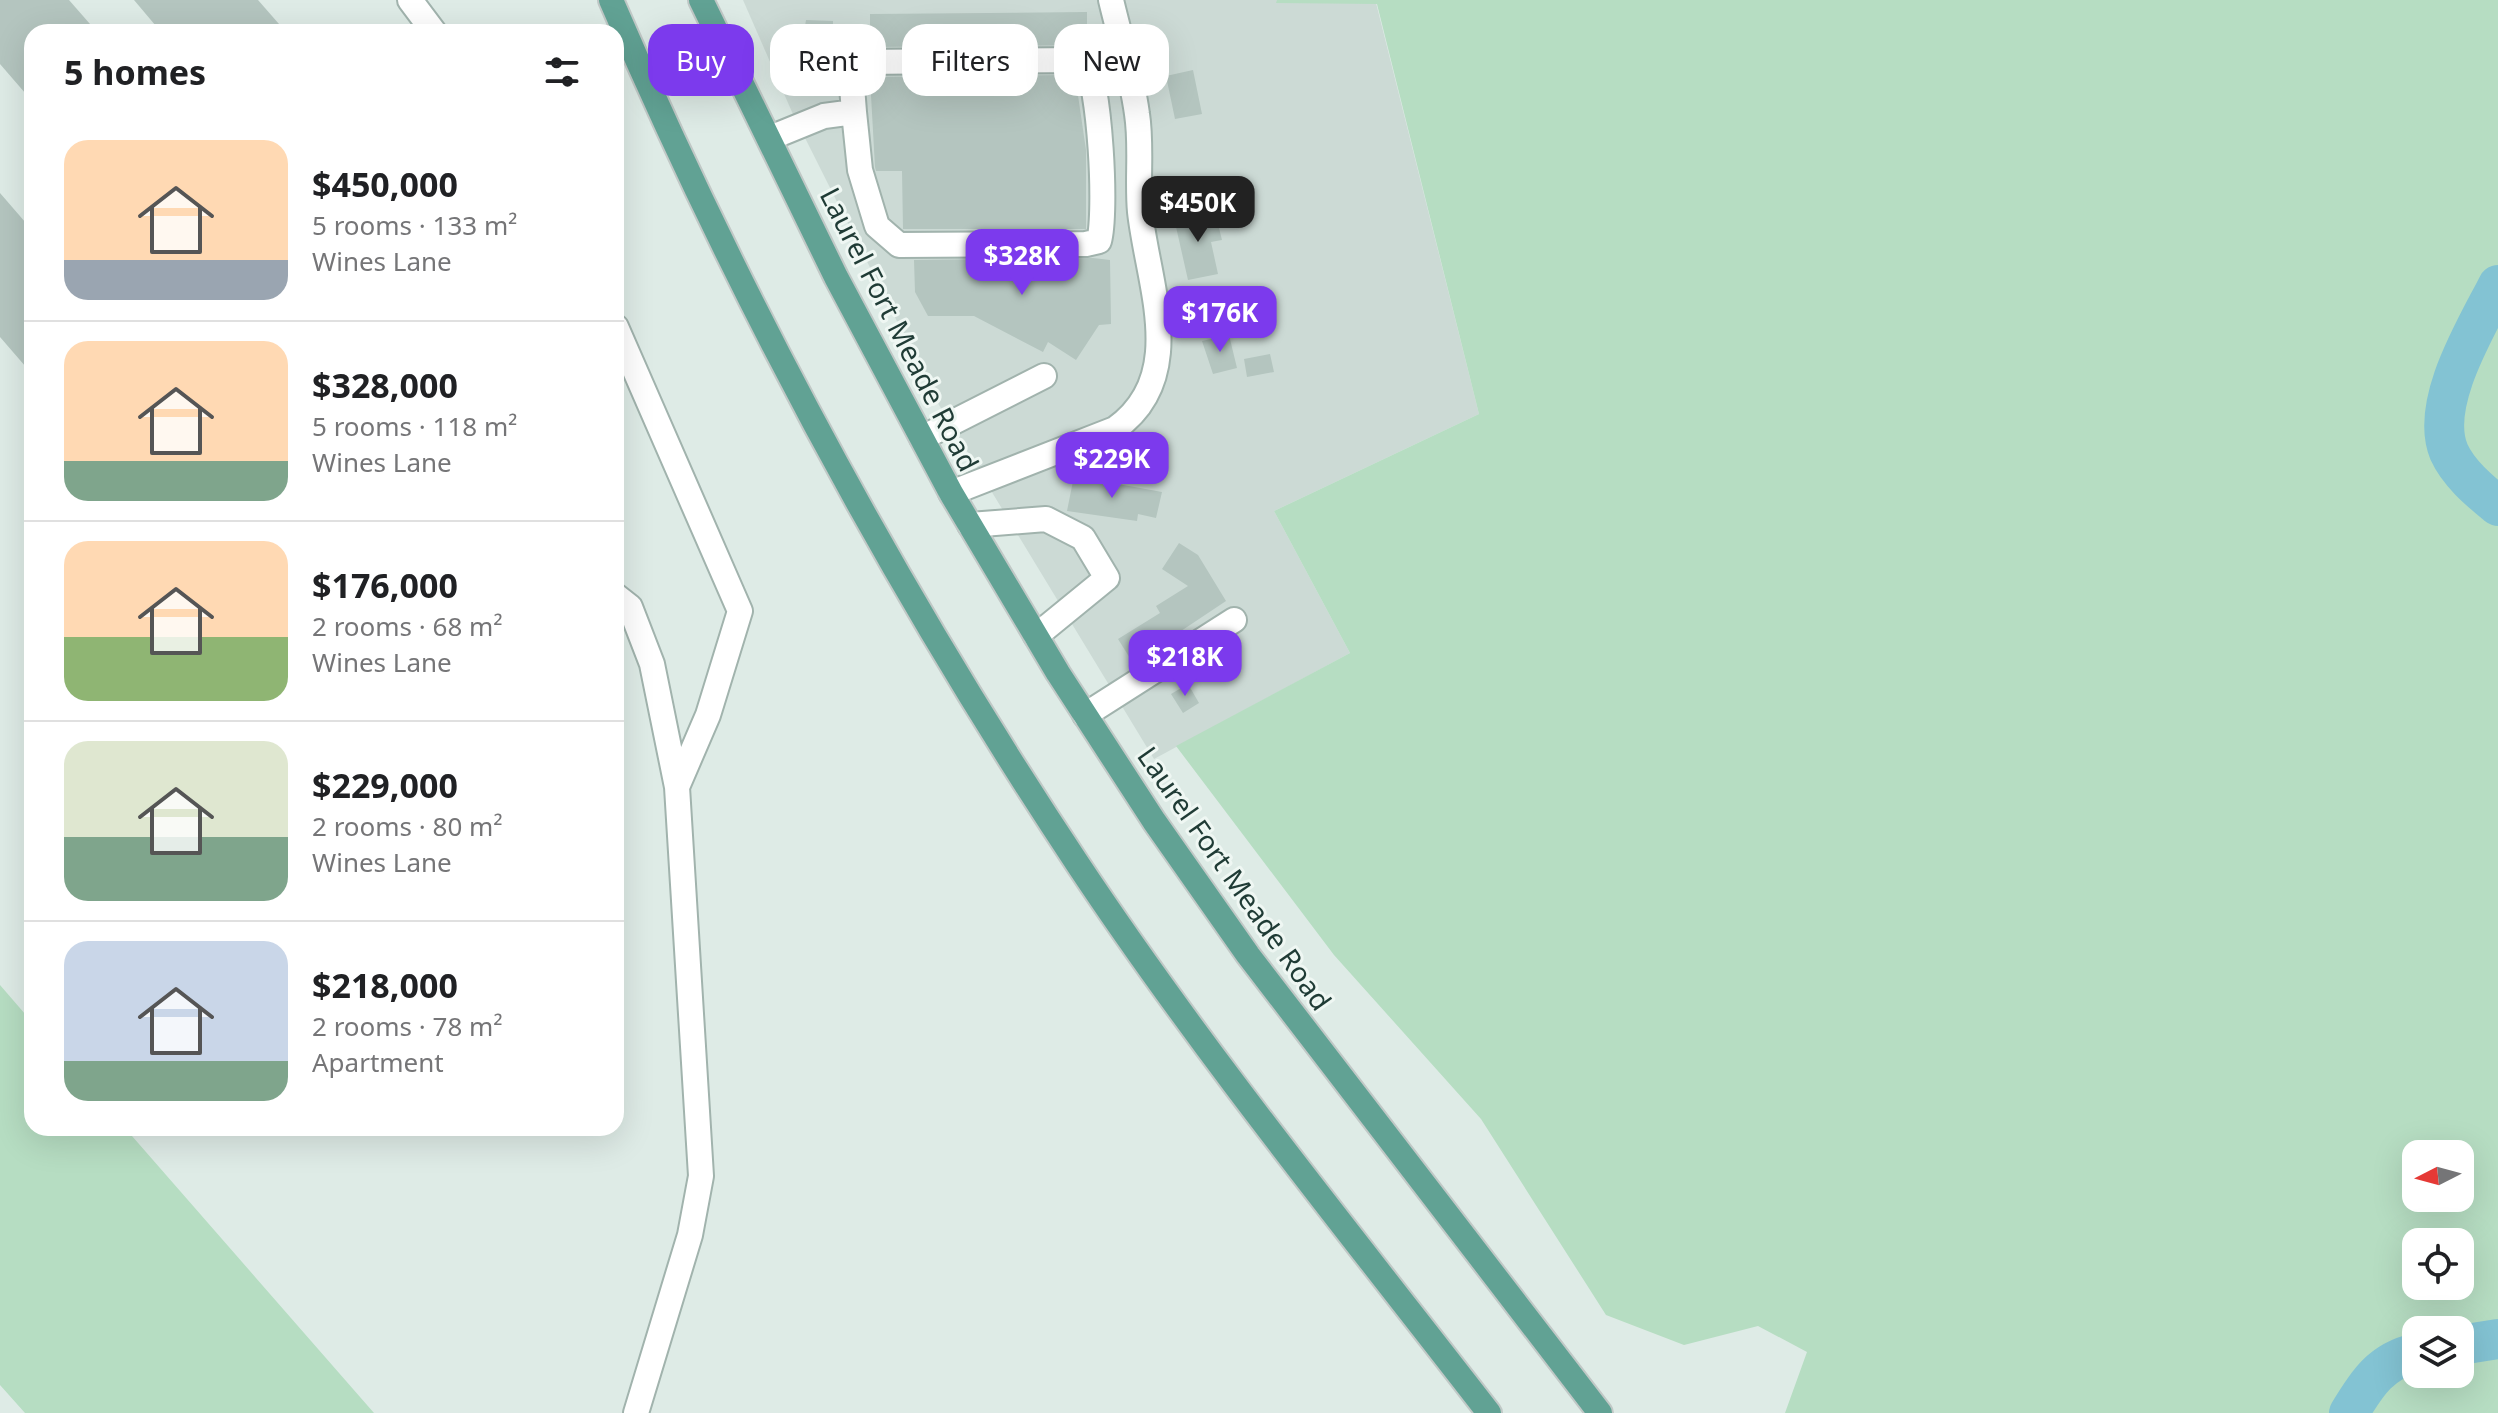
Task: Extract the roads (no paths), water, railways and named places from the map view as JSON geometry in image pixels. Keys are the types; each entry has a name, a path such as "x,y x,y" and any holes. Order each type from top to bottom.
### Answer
{"main road":[{"path":"611,0 622,24"},
{"name":"Laurel Fort Meade Road","path":"701,0 836,277 951,493 1085,715 1248,955 1600,1413"},
{"path":"624,28 755,311 872,527 988,722 1077,863 1174,1000 1489,1413"}],"street":[{"path":"410,0 428,24"},
{"path":"951,493 1115,429 1135,415 1147,397 1158,361 1154,273 1138,188 1137,115 1111,0"},
{"path":"1085,60 1093,74 1099,148 1099,241 1086,244 899,245 877,226 860,170 854,112 851,74 861,62 1085,60"},
{"path":"770,138 824,116 854,112"},
{"path":"624,345 740,611 708,715 677,787"},
{"path":"922,438 1044,376"},
{"path":"970,525 1046,519 1083,538 1091,551 1107,578 1036,636"},
{"path":"624,602 630,607 652,664 677,787 701,1176 690,1235 636,1413"},
{"path":"1085,715 1234,620"}],"waterway":[{"path":"2498,285 2458,367 2445,412 2444,433 2449,452 2458,468 2498,506"},
{"path":"2474,1343 2498,1339"},
{"path":"2349,1413 2376,1375 2402,1358"}]}
